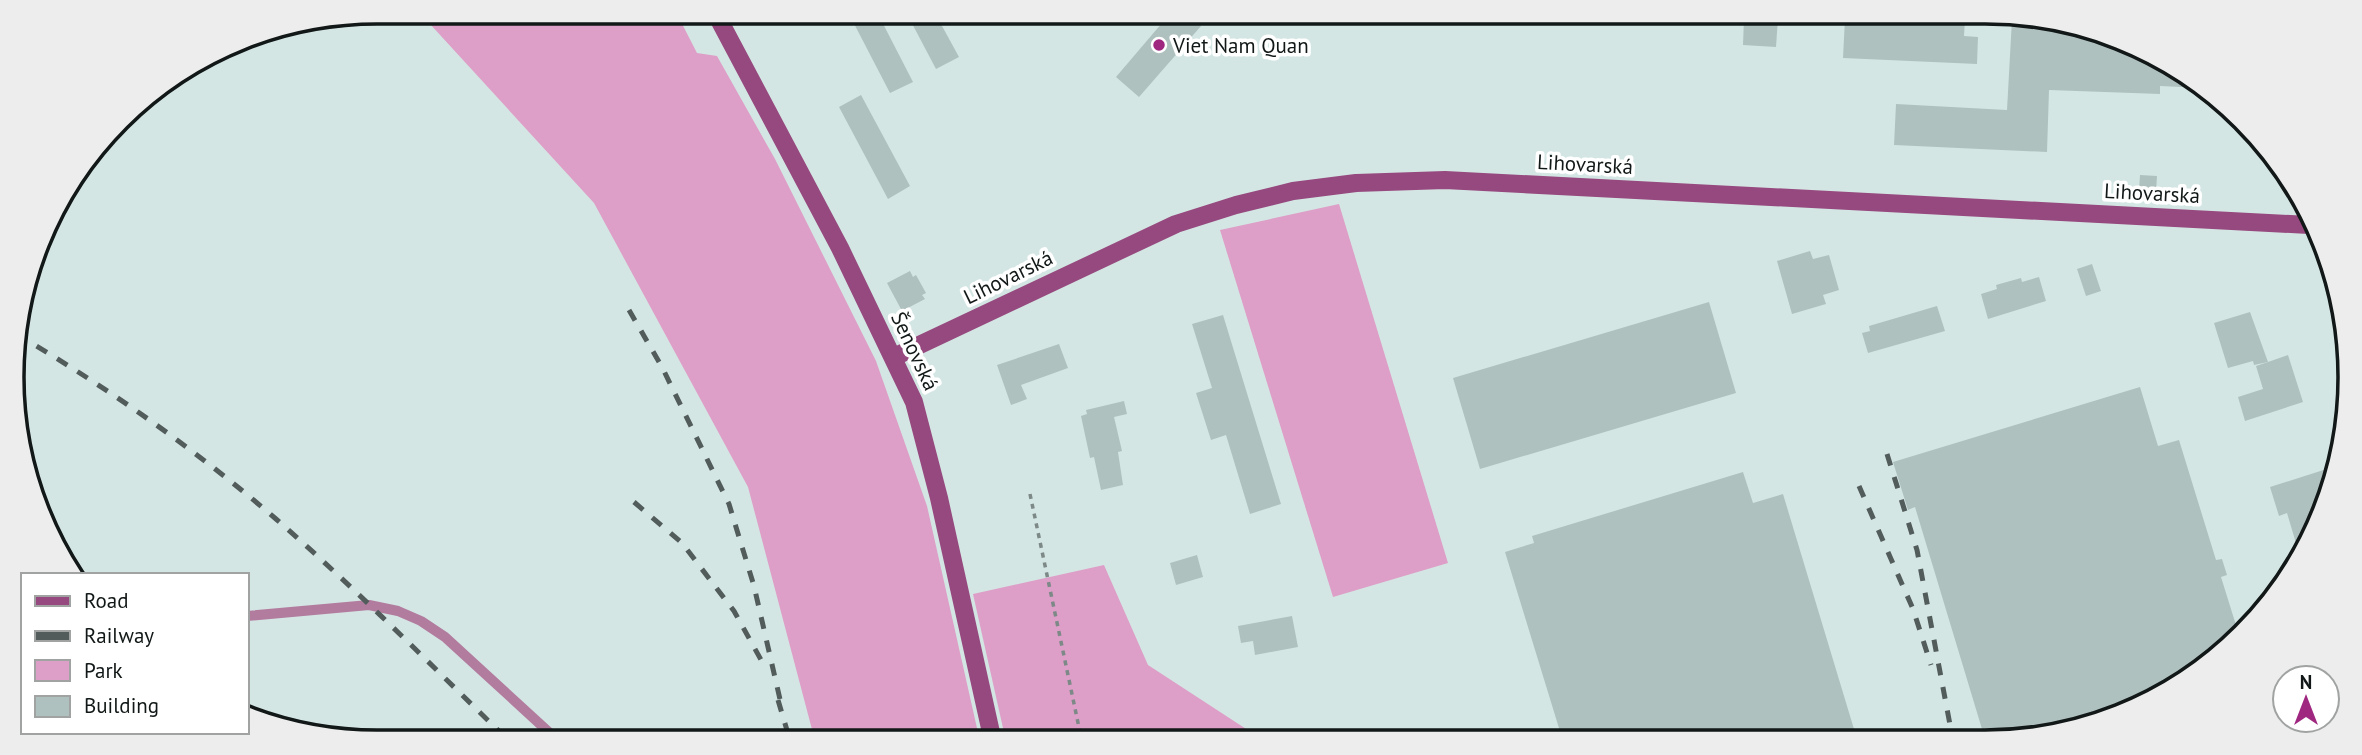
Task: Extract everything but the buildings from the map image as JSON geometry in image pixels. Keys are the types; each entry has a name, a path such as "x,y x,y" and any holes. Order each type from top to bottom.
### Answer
{"street":[{"name":"Šenovská","path":"721,24 834,236 914,402 929,456 990,730"},
{"name":"Lihovarská","path":"894,357 1176,224 1293,191 1356,183 1446,180 2303,225"}],"lane":[{"path":"248,617 369,605 398,611 421,621 444,637 546,730"}],"path":[{"path":"1030,494 1080,730"}],"green space":[{"path":"430,24 682,24 697,53 717,56 775,159 876,361 927,506 977,730 812,730 748,487 594,203"},
{"path":"1339,204 1448,563 1333,597 1220,230"},
{"path":"1104,565 1148,665 1248,730 1003,730 973,594"}],"railway":[{"path":"629,310 662,367 729,504 754,586 782,708"},
{"path":"27,341 150,420 246,493 392,626 498,730"},
{"path":"1887,454 1917,550 1951,730"},
{"path":"1859,486 1913,609 1931,665"},
{"path":"634,502 682,543 734,611 765,667"},
{"path":"778,700 787,730"}],"place":[{"name":"Viet Nam Quan","path":"1159,45"}]}
